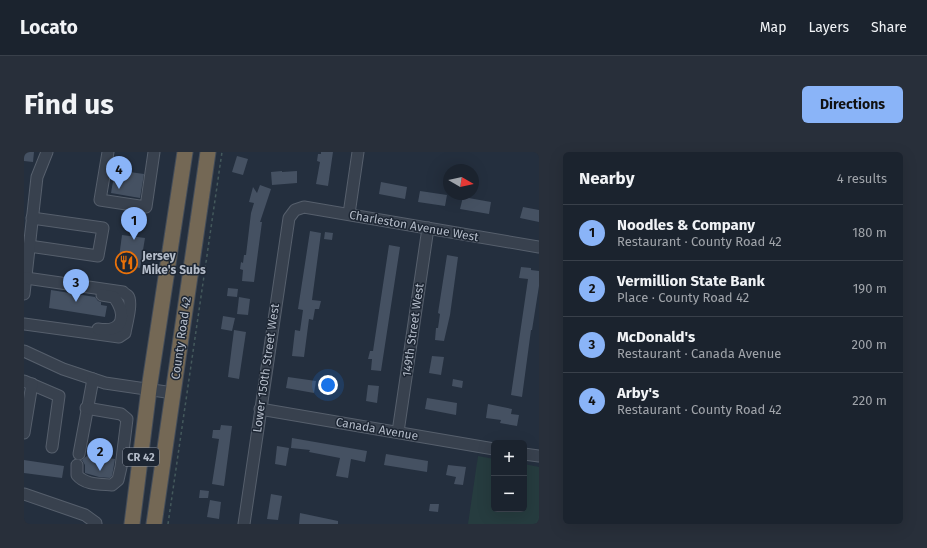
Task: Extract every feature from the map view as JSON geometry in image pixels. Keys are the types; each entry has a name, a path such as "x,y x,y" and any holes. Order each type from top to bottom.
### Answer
{"highway":[{"name":"County Road 42","path":"132,524 185,152"},
{"path":"185,311 185,290 204,152"},
{"name":"County Road 42","path":"154,524 208,152"}],"street":[{"path":"24,294 29,246 29,224 37,178 46,152"},
{"path":"108,152 100,200 146,207 154,152"},
{"path":"349,214 358,152"},
{"name":"Charleston Avenue West","path":"292,214 295,210 304,207 539,247"},
{"name":"Lower 150th Street West","path":"244,524 289,218 292,214"},
{"path":"29,224 103,228 98,256 29,246"},
{"name":"149th Street West","path":"398,432 428,228"},
{"path":"24,324 119,337 125,333 130,300 129,297 123,292 26,278"},
{"path":"24,351 63,369 105,383 173,393"},
{"path":"86,408 121,414 127,419 121,467 118,480 112,485 87,483 81,480 77,475 86,408 92,379"},
{"path":"24,433 28,383 59,396 52,447"},
{"name":"Canada Avenue","path":"260,409 491,448"},
{"path":"527,454 539,456"},
{"path":"24,494 85,515 96,524"}],"path":[{"path":"168,524 222,152"}],"green space":[{"path":"478,456 491,458 491,512 527,512 527,465 539,467 539,524 468,524"}],"building":[{"path":"24,152 34,152 33,162 24,161"},
{"path":"321,152 333,152 328,186 316,184 320,162 317,161 318,154 321,154"},
{"path":"237,156 248,159 243,175 232,172"},
{"path":"115,170 144,174 140,198 111,193"},
{"path":"297,171 297,183 272,185 271,172"},
{"path":"381,182 407,187 405,199 379,194"},
{"path":"260,185 271,189 260,222 262,222 254,282 242,281 243,270 240,269 241,262 243,263 244,255 246,255 251,213 254,203 249,202 253,187 257,193"},
{"path":"420,191 443,194 443,200 446,200 445,206 418,202"},
{"path":"462,200 479,200 491,202 489,214 460,209"},
{"path":"523,207 539,210 539,222 520,218"},
{"path":"310,231 321,233 312,300 321,301 319,309 315,309 313,320 309,319 304,357 292,356 295,330 300,331 303,310 298,309"},
{"path":"325,232 333,233 332,240 324,239"},
{"path":"122,235 145,238 140,268 118,265"},
{"path":"389,245 400,247 381,371 371,370 372,359 368,359 370,351 373,351"},
{"path":"447,255 458,257 450,315 444,341 435,340 436,328 438,328 440,314 438,313"},
{"path":"521,267 539,271 539,286 531,330 522,397 511,395 528,279 519,278"},
{"path":"228,288 238,289 237,297 227,296"},
{"path":"51,290 95,297 101,302 101,305 107,306 105,317 49,308"},
{"path":"239,297 250,299 248,315 237,314"},
{"path":"223,316 235,318 232,331 221,329"},
{"path":"234,330 246,332 239,379 228,377"},
{"path":"432,356 444,357 441,375 429,373"},
{"path":"288,377 316,381 314,393 286,388"},
{"path":"453,379 463,381 462,388 452,386"},
{"path":"368,385 379,386 377,403 366,401"},
{"path":"427,398 457,403 456,415 425,409"},
{"path":"488,404 512,409 511,414 519,415 517,426 500,423 501,420 486,418"},
{"path":"221,425 232,426 224,486 212,484 219,439 212,438 213,430 220,430"},
{"path":"292,438 367,451 365,462 351,459 348,478 336,476 340,458 309,452 310,450 291,448"},
{"path":"277,446 289,448 286,466 275,464"},
{"path":"386,454 428,461 427,472 384,465"},
{"path":"88,455 115,459 112,476 110,478 99,477 85,473 85,465 82,460"},
{"path":"24,460 64,466 62,478 24,473"},
{"path":"448,465 466,467 463,485 454,484 456,477 446,475"},
{"path":"200,490 209,491 208,498 199,498"},
{"path":"271,494 282,496 278,520 267,519"},
{"path":"210,500 221,502 219,519 207,517"},
{"path":"430,504 439,504 438,512 429,511"},
{"path":"300,513 338,521 338,524 299,524"}],"place":[{"name":"Arby's","path":"119,189"},
{"name":"Noodles & Company","path":"134,240"},
{"name":"Jersey Mike's Subs","path":"127,263"},
{"name":"McDonald's","path":"76,302"},
{"name":"Vermillion State Bank","path":"100,471"}]}
